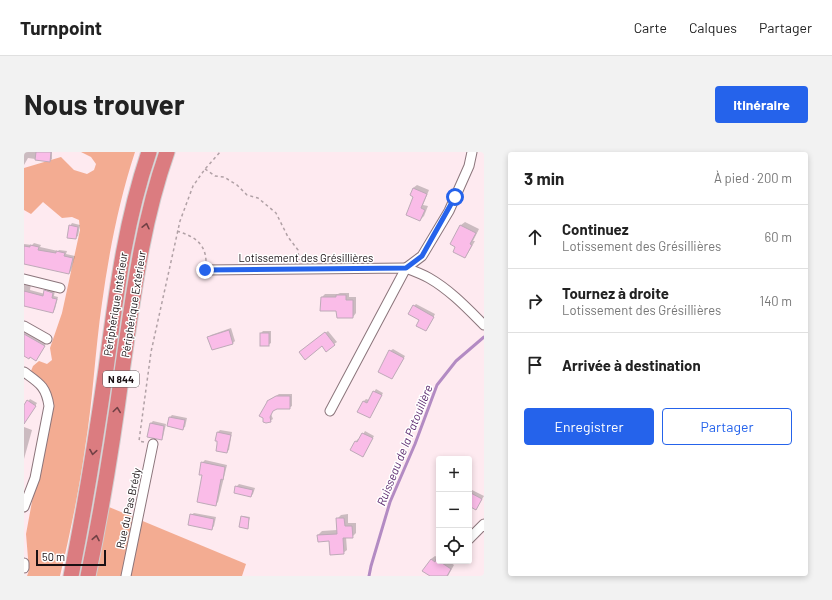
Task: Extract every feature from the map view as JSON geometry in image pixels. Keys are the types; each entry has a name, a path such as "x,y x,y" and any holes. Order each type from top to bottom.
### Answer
{"highway":[{"name":"Périphérique Intérieur","path":"71,576 88,486 124,247 135,199 149,152"},
{"name":"Périphérique Extérieur","path":"88,576 106,484 138,263 151,205 167,152"}],"street":[{"path":"330,411 406,268 422,256 449,211 469,166 472,152"},
{"name":"Lotissement des Grésillières","path":"205,270 406,268 429,278 442,286 461,302 484,325"},
{"path":"24,279 60,288"},
{"path":"24,326 46,339"},
{"path":"24,372 42,385 47,394 49,406 35,478 24,507"},
{"name":"Rue du Pas Brédy","path":"126,576 153,444"},
{"path":"472,536 484,524"},
{"path":"24,563 24,568"}],"path":[{"path":"153,444 139,441 151,352 180,221 193,186 220,152"},
{"path":"205,169 215,176 224,177 237,185 247,194 258,198 276,213 288,237 298,250 300,270"},
{"path":"178,231 194,237 200,245 205,253 205,270"}],"shaded area":[{"path":"81,152 135,152 119,208 108,265 83,464 60,576 27,576 29,570 26,534 51,399 42,380 31,371 33,366 39,361 47,364 52,360 50,348 62,313 80,230 79,220 72,217 62,218 43,202 31,214 24,210 24,168 61,157 74,170 87,174 94,170 96,164 91,157"},
{"path":"109,507 246,564 242,576 91,576"}],"building":[{"path":"36,152 51,152 50,162 35,160"},
{"path":"413,188 427,194 421,208 425,210 420,221 406,215 413,197 410,195"},
{"path":"69,225 78,227 76,239 67,238"},
{"path":"460,225 476,233 465,258 453,252 455,247 450,244"},
{"path":"30,245 39,247 38,250 65,253 64,256 73,258 69,274 24,264 24,246 30,247"},
{"path":"44,290 53,293 52,298 57,299 53,313 24,306 24,291 43,296"},
{"path":"336,295 346,295 346,300 353,300 353,318 337,318 336,311 320,311 321,297 336,297"},
{"path":"413,305 434,317 426,331 416,326 419,320 408,314"},
{"path":"229,330 233,344 212,350 207,337"},
{"path":"325,332 335,345 326,352 322,346 305,360 299,352"},
{"path":"260,333 269,333 269,346 260,346"},
{"path":"24,334 45,346 36,361 30,357 29,359 24,356"},
{"path":"389,350 404,358 392,379 378,372"},
{"path":"373,391 382,395 370,418 357,412 363,401 367,403"},
{"path":"276,396 290,396 290,409 277,409 273,411 270,417 271,422 263,422 263,418 259,416 267,401"},
{"path":"27,400 36,406 24,424 24,405"},
{"path":"169,417 185,420 183,430 167,426"},
{"path":"150,423 164,426 162,440 147,437"},
{"path":"217,432 231,435 227,453 216,451 217,441 215,441"},
{"path":"362,433 373,438 363,457 350,450"},
{"path":"201,462 225,467 216,506 197,502 202,475 199,475"},
{"path":"235,486 253,490 251,497 234,493"},
{"path":"472,494 482,499 476,510 472,508"},
{"path":"190,514 214,519 212,530 188,525"},
{"path":"241,516 249,518 248,529 239,527"},
{"path":"336,518 344,518 345,526 352,526 353,538 343,538 344,554 330,555 329,541 318,542 317,535 337,534"},
{"path":"431,559 435,562 436,559 436,564 444,564 451,569 447,576 430,576 422,571"}],"waterway":[{"name":"Ruisseau de la Patouillère","path":"369,576 390,502 415,444 437,385 456,361 484,337"}],"route":[{"path":"205,270 406,268 422,256 449,211 455,197"}]}
